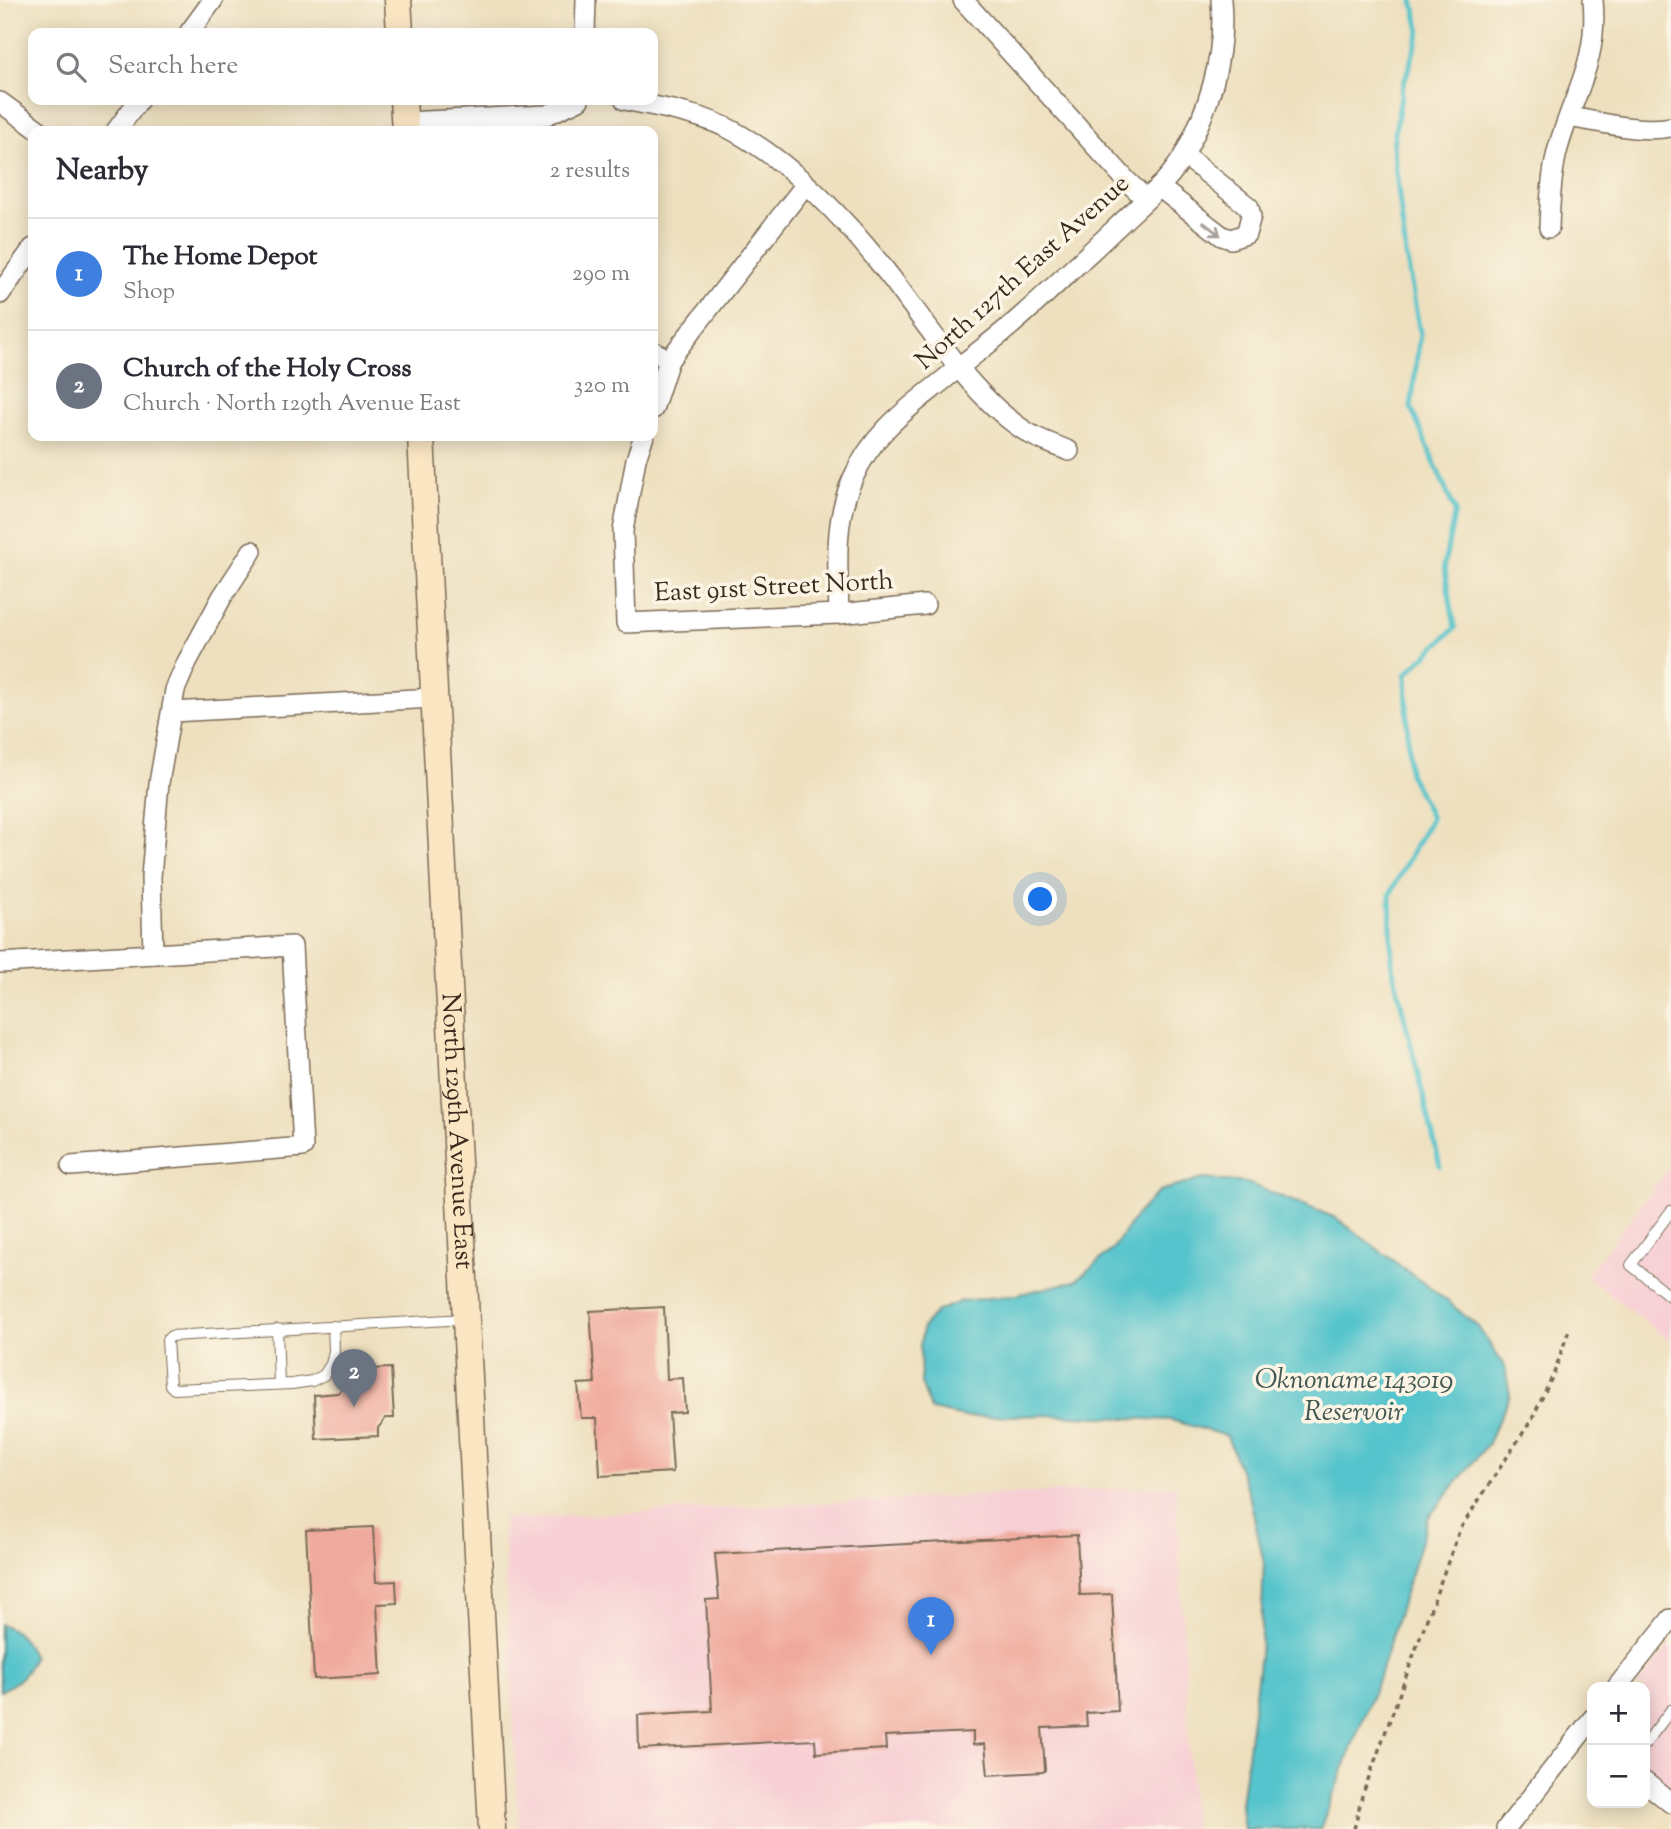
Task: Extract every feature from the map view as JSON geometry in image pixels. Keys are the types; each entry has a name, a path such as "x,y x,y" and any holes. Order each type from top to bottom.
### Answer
{"main road":[{"path":"398,0 400,28"},
{"name":"North 129th Avenue East","path":"421,441 492,1829"}],"street":[{"path":"193,28 213,0"},
{"path":"584,28 586,0"},
{"path":"963,0 1126,181 1152,193 1222,236 1231,239 1246,234 1251,216 1249,206 1184,155"},
{"name":"North 127th East Avenue","path":"839,614 837,547 840,520 852,479 876,438 898,415 1022,316 1152,193 1184,155 1212,91 1222,39 1220,0"},
{"path":"1549,228 1557,153 1592,53 1593,0"},
{"path":"0,102 33,126"},
{"path":"120,126 135,105"},
{"path":"404,118 547,115 568,105"},
{"path":"647,105 683,113 735,132 769,153 833,210 887,272 959,368 1002,414 1030,434 1069,450"},
{"path":"1569,117 1651,130 1671,127"},
{"path":"658,375 661,355 806,184"},
{"path":"0,294 28,255"},
{"name":"East 91st Street North","path":"642,441 636,459 623,531 626,623 839,614 925,605"},
{"path":"153,954 150,877 159,783 175,690 222,597 252,551"},
{"path":"172,712 434,698"},
{"path":"0,963 292,946 303,1147 71,1166"},
{"path":"1621,1682 1671,1619"},
{"path":"1506,1829 1587,1732"},
{"path":"1650,1786 1671,1803"}],"lane":[{"path":"1671,1211 1631,1265 1671,1297"},
{"path":"333,1326 334,1351 331,1364 324,1375 312,1381 174,1389 170,1385 167,1340 171,1336 277,1329 333,1326 466,1319"},
{"path":"277,1329 279,1384"},
{"path":"1650,1737 1671,1710"}],"path":[{"path":"1354,1829 1362,1796 1460,1529 1532,1419 1554,1373 1570,1327"}],"shaded area":[{"path":"1671,1166 1671,1342 1586,1276"},
{"path":"1176,1486 1193,1829 519,1829 503,1519"},
{"path":"1671,1643 1671,1791 1650,1774 1650,1682 1640,1682"}],"water":[{"name":"Oknoname 143019 Reservoir","path":"1203,1179 1247,1183 1336,1218 1478,1327 1505,1367 1510,1395 1487,1445 1428,1518 1379,1677 1320,1829 1244,1829 1241,1805 1260,1655 1264,1563 1249,1494 1227,1436 1171,1420 1048,1415 965,1417 931,1410 921,1383 920,1346 923,1327 937,1311 962,1301 1016,1295 1075,1281 1112,1250 1138,1213 1159,1191"},
{"path":"0,1624 20,1636 33,1657 21,1678 0,1691"}],"building":[{"path":"664,1307 667,1379 683,1378 685,1412 669,1413 673,1472 600,1476 597,1418 581,1418 578,1384 595,1383 590,1311"},
{"path":"391,1368 394,1418 386,1418 378,1428 378,1436 316,1439 314,1395 338,1393 348,1383 347,1370"},
{"path":"373,1527 376,1582 396,1581 397,1603 377,1604 381,1675 314,1679 306,1530"},
{"path":"1077,1535 1080,1595 1112,1594 1118,1711 1086,1713 1087,1726 1042,1728 1043,1772 988,1775 985,1744 973,1745 973,1732 885,1736 886,1749 816,1753 815,1740 639,1749 638,1715 712,1711 706,1600 719,1599 715,1554"}],"waterway":[{"path":"1413,0 1420,31 1402,89 1393,146 1406,255 1420,333 1411,408 1455,511 1444,565 1455,628 1406,674 1409,773 1431,818 1390,894 1392,966 1440,1166"}],"place":[{"name":"Church of the Holy Cross","path":"354,1407"},
{"name":"The Home Depot","path":"931,1655"}]}
